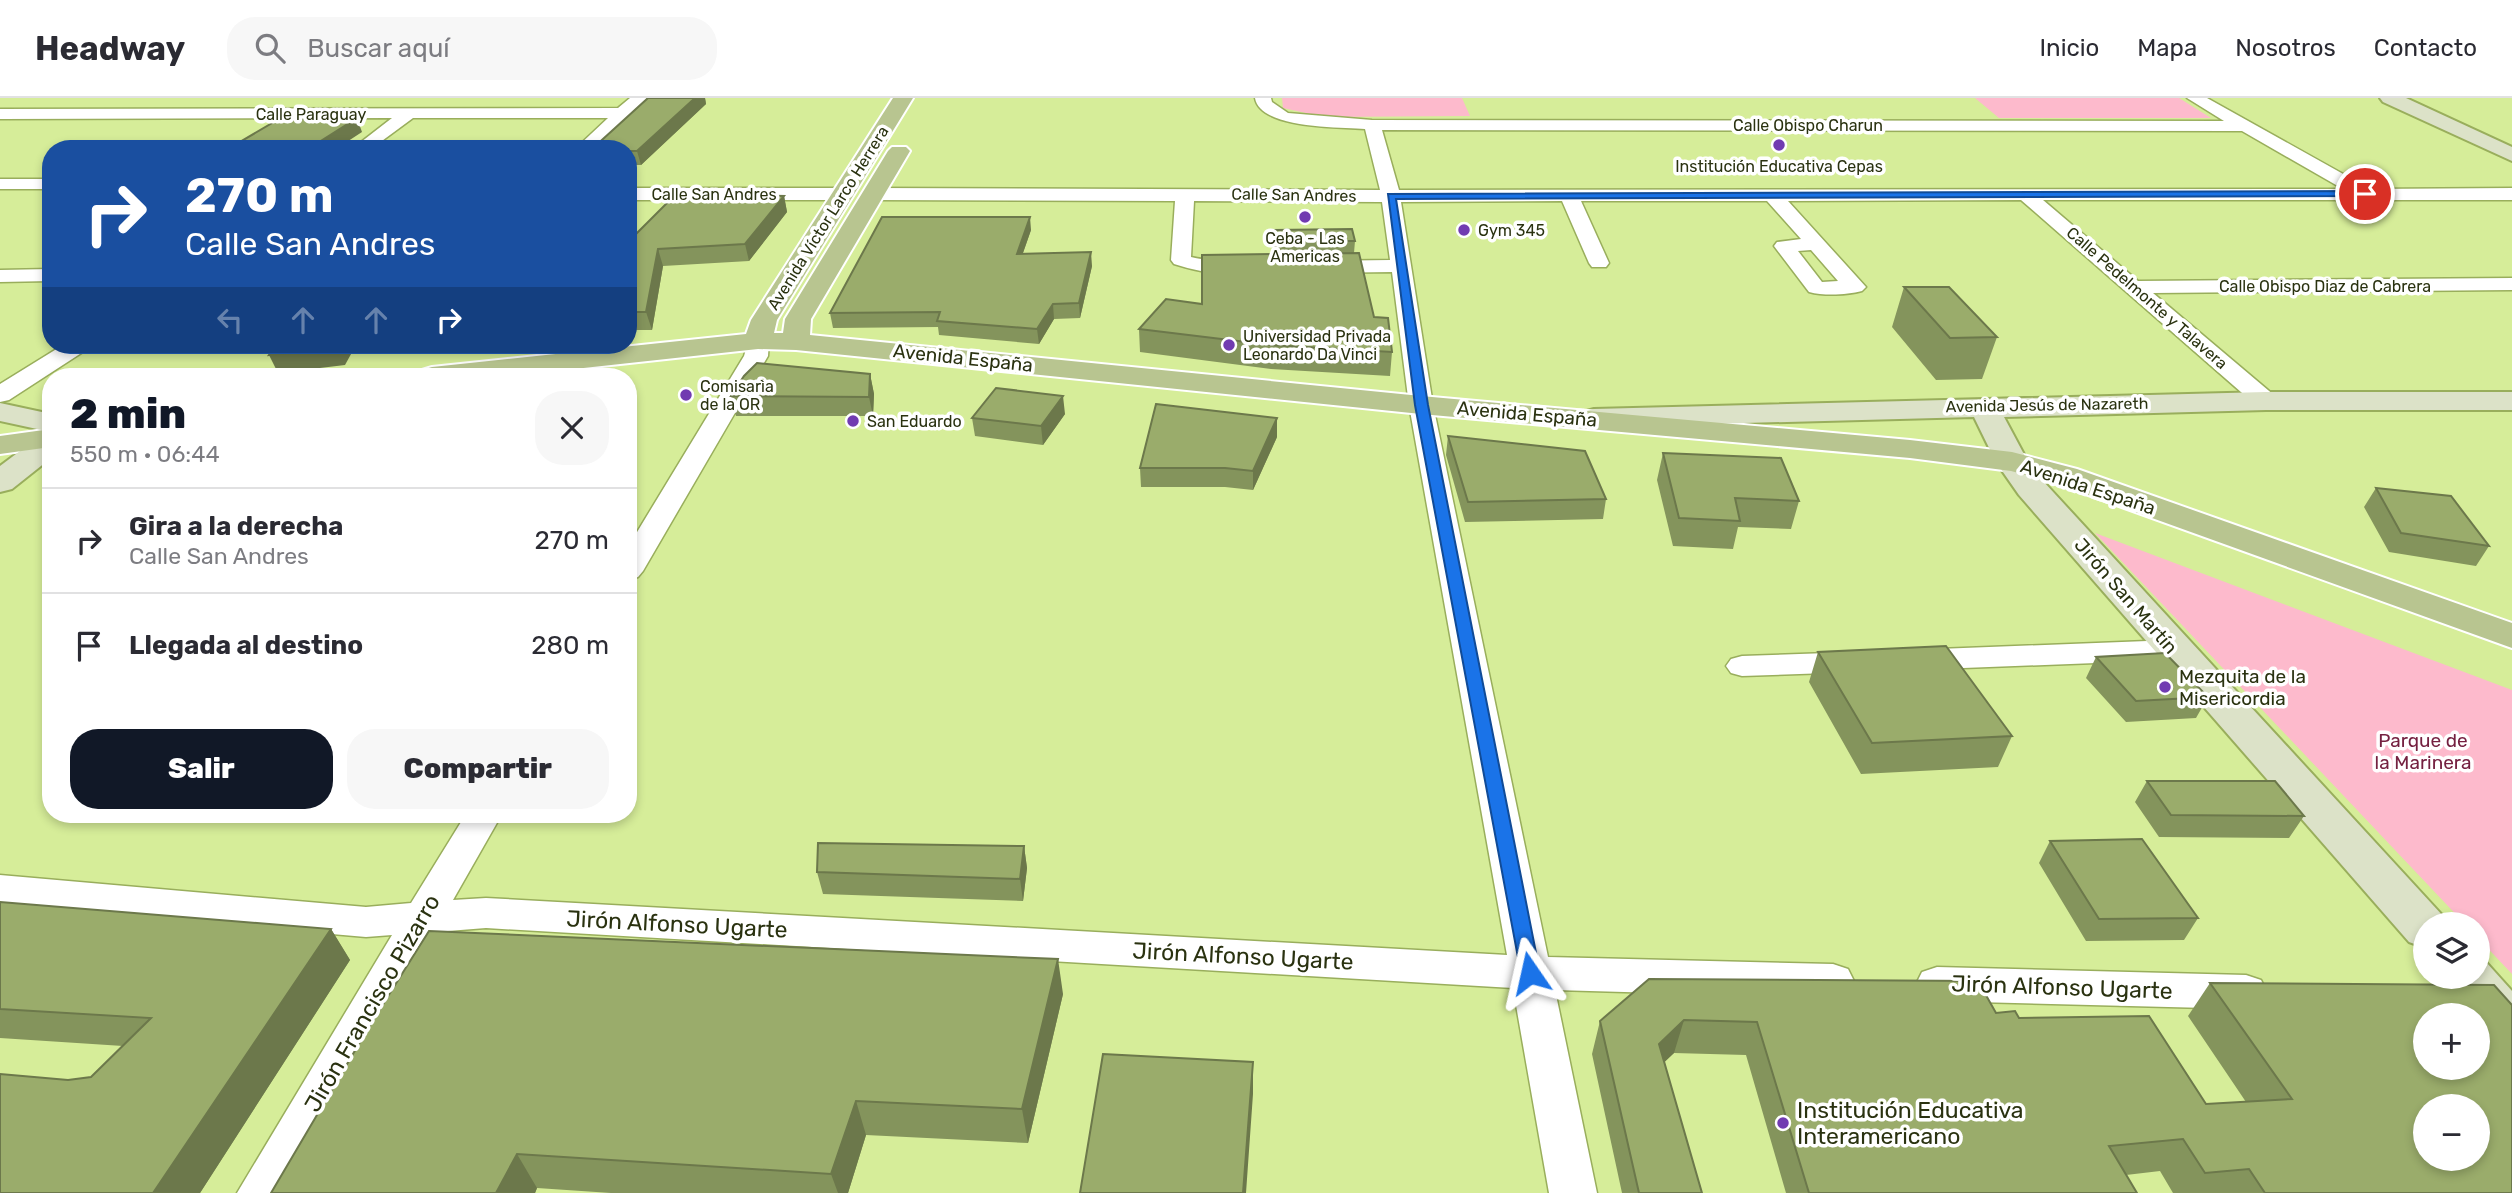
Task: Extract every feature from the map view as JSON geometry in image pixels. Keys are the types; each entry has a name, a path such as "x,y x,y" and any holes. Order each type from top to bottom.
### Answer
{"main road":[{"name":"Avenida Víctor Larco Herrera","path":"757,348 764,320 903,98"},
{"name":"Avenida Víctor Larco Herrera","path":"796,342 798,319 909,134"},
{"name":"Avenida España","path":"615,368 796,342 1918,472 2022,475"},
{"name":"Avenida España","path":"525,368 757,348 802,357 1423,414 1582,418 1910,449 2022,475 2088,506 2511,640"},
{"path":"0,428 42,424"},
{"path":"0,445 42,442"}],"street":[{"path":"372,140 432,98"},
{"path":"593,140 639,98"},
{"name":"Calle Obispo Charun","path":"1263,98 1264,104 1284,117 1372,125 2245,126"},
{"path":"2195,98 2365,194"},
{"path":"2390,98 2512,155"},
{"path":"2434,98 2512,134"},
{"name":"Calle Paraguay","path":"8,114 623,113"},
{"path":"0,122 8,114"},
{"path":"1372,125 1391,196 1423,414 1573,1193"},
{"path":"0,184 42,184"},
{"name":"Calle San Andres","path":"637,194 842,194"},
{"name":"Calle San Andres","path":"874,194 2512,194"},
{"path":"1185,194 1181,260 1208,268 1264,267"},
{"name":"Calle Pedelmonte y Talavera","path":"2027,195 2137,287 2266,401"},
{"path":"1569,196 1599,263"},
{"path":"1773,196 1817,244"},
{"path":"1291,267 1401,267"},
{"path":"0,276 42,275"},
{"name":"Calle Obispo Diaz de Cabrera","path":"2137,287 2512,284"},
{"path":"637,555 757,348"},
{"path":"42,368 64,354"},
{"path":"0,395 42,368"},
{"name":"Avenida Jesús de Nazareth","path":"1582,418 2266,401 2512,401"},
{"path":"0,409 42,407"},
{"name":"Jirón San Martín","path":"1983,407 2022,475 2173,650 2413,915"},
{"path":"0,409 42,421"},
{"path":"0,482 42,448"},
{"path":"1742,666 2173,650"},
{"name":"Jirón Francisco Pizarro","path":"261,1193 479,823"},
{"name":"Jirón Alfonso Ugarte","path":"0,890 366,922 486,913 1530,973 1863,982"},
{"name":"Jirón Alfonso Ugarte","path":"1905,983 2280,993"}],"green space":[{"path":"1282,98 1462,98 1470,116 1324,117 1283,108"},
{"path":"1975,98 2179,98 2211,118 1999,118"},
{"name":"Parque de la Marinera","path":"2095,533 2512,690 2512,974 2490,951 2490,912 2454,912"}],"building":[{"path":"648,98 695,98 637,151 637,140 602,140"},
{"path":"357,118 322,140 243,140 279,119"},
{"path":"676,194 784,196 745,244 658,249 646,312 637,312 637,233"},
{"path":"882,217 1030,217 1017,254 1091,252 1079,303 1053,304 1037,329 937,321 940,312 830,313"},
{"path":"1352,229 1355,241 1275,241 1274,230"},
{"path":"1359,253 1374,317 1388,318 1392,352 1271,345 1139,329 1166,299 1202,304 1202,255"},
{"path":"1904,287 1949,287 1997,337 1950,338"},
{"path":"757,363 870,374 869,397 731,396 744,376"},
{"path":"996,388 1063,396 1041,426 972,418"},
{"path":"1156,404 1277,418 1253,471 1225,468 1140,468"},
{"path":"1448,436 1585,451 1606,499 1468,502"},
{"path":"1663,453 1781,458 1799,501 1735,498 1740,521 1679,518"},
{"path":"2376,488 2451,496 2489,546 2401,533"},
{"path":"1946,646 2012,736 1872,743 1818,652"},
{"path":"2165,653 2208,697 2136,701 2096,657"},
{"path":"2147,781 2275,781 2304,816 2171,815"},
{"path":"2142,839 2198,918 2099,919 2050,841"},
{"path":"818,843 1024,846 1020,879 817,872"},
{"path":"0,902 331,929 153,1193 0,1193 0,1074 68,1080 91,1077 151,1018 0,1009"},
{"path":"429,931 1058,959 1022,1109 856,1101 831,1174 517,1154 496,1193 271,1193"},
{"path":"1649,979 1978,981 1996,1013 2015,1011 2019,1018 2149,1016 2206,1104 2292,1099 2210,983 2413,984 2413,989 2490,989 2490,985 2494,985 2512,1005 2512,1193 2265,1193 2249,1169 2205,1173 2183,1139 2109,1146 2137,1193 1809,1193 1757,1022 1684,1020 1659,1044 1702,1193 1639,1193 1600,1021"},
{"path":"1103,1054 1253,1062 1243,1193 1080,1193"}],"place":[{"name":"Institución Educativa Cepas","path":"1779,145"},
{"name":"Ceba - Las Americas","path":"1305,217"},
{"name":"Gym 345","path":"1464,230"},
{"name":"Universidad Privada Leonardo Da Vinci","path":"1229,345"},
{"name":"Comisarìa de la OR","path":"686,395"},
{"name":"San Eduardo","path":"853,421"},
{"name":"Mezquita de la Misericordia","path":"2165,687"},
{"name":"Institución Educativa Interamericano","path":"1783,1123"}],"route":[{"path":"1530,973 1421,405 1391,196 2365,194"}]}
